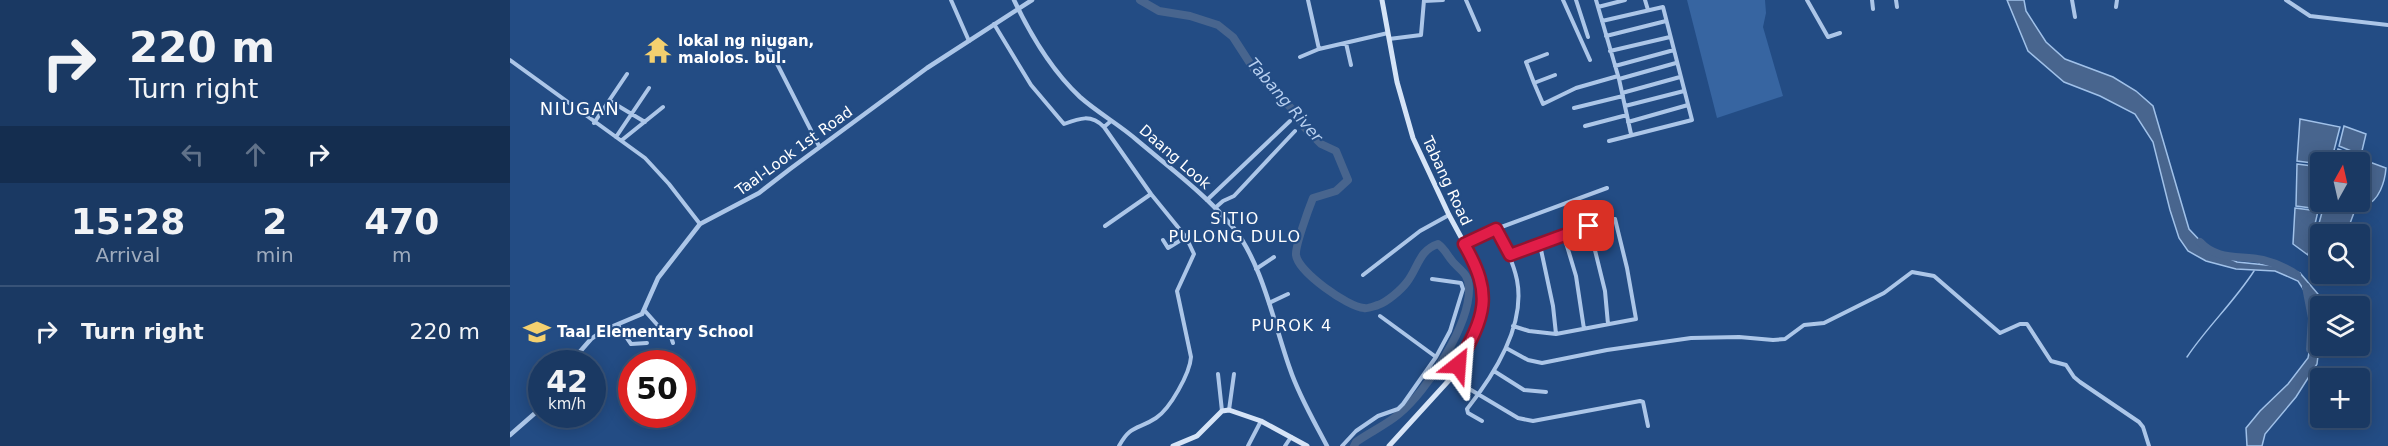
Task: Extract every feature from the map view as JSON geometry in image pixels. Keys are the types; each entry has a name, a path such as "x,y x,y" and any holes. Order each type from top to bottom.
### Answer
{"main road":[{"name":"Tabang Road","path":"1382,0 1397,82 1413,138 1480,276 1484,289 1484,304 1474,334 1451,378 1389,446"},
{"path":"1173,446 1201,434 1222,411 1229,410 1261,421 1307,446"}],"street":[{"path":"951,0 969,41"},
{"name":"Daang Look","path":"1014,0 1030,33 1047,60 1080,96 1138,141 1206,200 1241,238 1256,269 1290,371 1327,446"},
{"name":"Taal-Look 1st Road","path":"645,311 658,278 700,224 759,193 819,146 927,68 1032,0"},
{"path":"1308,0 1319,49"},
{"path":"1300,57 1319,49 1346,43 1388,36 1421,35 1424,0 1443,0"},
{"path":"1466,0 1479,30"},
{"path":"1563,0 1590,60"},
{"path":"1576,0 1588,38"},
{"path":"1596,0 1631,134"},
{"path":"1598,7 1624,0"},
{"path":"1645,0 1648,10"},
{"path":"1807,0 1828,37 1840,33"},
{"path":"1872,0 1874,9"},
{"path":"1896,0 1897,7"},
{"path":"2072,0 2075,17"},
{"path":"2116,0 2116,7"},
{"path":"2286,0 2310,16 2388,25"},
{"path":"1602,21 1663,7 1692,120 1609,141"},
{"path":"1606,36 1666,21"},
{"path":"994,23 1030,85 1064,124 1088,117 1093,118 1104,127 1151,194 1186,237 1194,254 1177,291 1191,357 1190,366 1161,415 1129,430 1119,446"},
{"path":"1610,51 1670,37"},
{"path":"1346,43 1351,65"},
{"path":"768,48 819,146"},
{"path":"1615,66 1674,50"},
{"path":"1547,54 1524,60 1543,104 1576,88 1676,63"},
{"path":"510,60 645,158 700,224"},
{"path":"594,123 627,74"},
{"path":"1534,83 1555,75"},
{"path":"1574,108 1680,77"},
{"path":"616,137 649,88"},
{"path":"1625,106 1684,91"},
{"path":"610,101 645,122"},
{"path":"1628,122 1688,105"},
{"path":"622,141 663,107"},
{"path":"1585,126 1627,115"},
{"path":"1104,127 1111,121"},
{"path":"1206,200 1290,121"},
{"path":"1215,208 1234,196 1295,131"},
{"path":"1464,244 1496,229 1607,188"},
{"path":"1105,226 1151,194"},
{"path":"1363,275 1420,231 1449,215"},
{"path":"1510,255 1589,226 1615,219 1636,319 1556,334 1529,332 1513,326"},
{"path":"1589,226 1605,291 1608,324"},
{"path":"1482,421 1467,411 1494,371 1506,348 1513,326 1519,292 1510,255 1496,229"},
{"path":"1564,236 1576,276 1584,329"},
{"path":"1163,240 1168,248 1186,237"},
{"path":"1540,245 1553,306 1556,334"},
{"path":"1256,269 1274,257"},
{"path":"1506,348 1528,360 1542,363 1691,338 1785,339 1804,325 1824,323 1884,293 1912,272 1934,276 2000,333 2020,324 2027,324 2051,361 2066,365 2080,382 2142,425 2149,446"},
{"path":"1342,446 1356,431 1378,416 1398,409 1436,357 1450,331 1463,289 1461,283 1432,279"},
{"path":"1268,303 1288,294"},
{"path":"581,350 591,339 604,330 638,317 645,311 658,325 662,334 671,337 673,343"},
{"path":"1380,316 1436,357"},
{"path":"618,325 631,344 647,343"},
{"path":"1494,371 1524,390 1546,392"},
{"path":"1218,374 1222,411"},
{"path":"1229,410 1234,374"},
{"path":"1451,378 1518,418 1533,422 1640,400 1643,402 1648,426"},
{"path":"510,435 528,420"},
{"path":"1248,446 1261,421"},
{"path":"1285,446 1291,436"}],"shaded area":[{"path":"1687,0 1765,0 1766,13 1763,27 1783,96 1717,118"},
{"path":"2007,0 2024,0 2026,11 2046,42 2065,59 2113,77 2136,91 2153,106 2189,229 2207,248 2237,262 2276,266 2300,273 2318,296 2310,296 2310,299 2298,281 2275,271 2236,269 2206,261 2188,251 2179,238 2170,210 2153,142 2135,114 2100,96 2064,82 2028,51"},
{"path":"2300,119 2340,127 2334,152 2310,152 2310,163 2297,161"},
{"path":"2344,126 2366,134 2362,152 2354,152 2339,146"},
{"path":"2370,162 2386,168 2383,185 2370,203"},
{"path":"2297,164 2310,166 2310,208 2296,206"},
{"path":"2295,208 2318,212 2315,224 2310,224 2308,255 2293,244"},
{"path":"2322,212 2354,212 2350,224 2319,224"},
{"path":"2310,348 2310,356 2318,356 2317,364 2314,368 2310,368 2310,375 2296,397 2265,434 2262,446 2247,446 2246,428 2288,384 2308,358"}],"waterway":[{"name":"Tabang River","path":"1140,0 1159,11 1190,16 1218,25 1233,37 1255,71 1294,111 1304,127 1321,144 1336,151 1348,180 1336,191 1313,198 1296,250 1299,262 1314,279 1347,302 1364,308 1371,307 1398,292 1411,277 1427,250 1438,244 1467,279 1469,288 1462,320 1455,338 1434,374 1399,414 1356,442 1354,446"},
{"path":"2200,242 2222,255 2267,261 2297,275"},
{"path":"2259,264 2262,260"},
{"path":"2187,357 2254,271"},
{"path":"2306,287 2310,308"}],"place":[{"name":"lokal ng niugan, malolos. bul.","path":"658,50"},
{"name":"Taal Elementary School","path":"537,332"}],"district":[{"name":"NIUGAN","path":"580,108"},
{"name":"SITIO PULONG DULO","path":"1235,227"},
{"name":"PUROK 4","path":"1292,325"}],"route":[{"path":"1458,365 1480,320 1484,304 1484,289 1480,276 1464,244 1496,229 1510,255 1589,226"}]}
